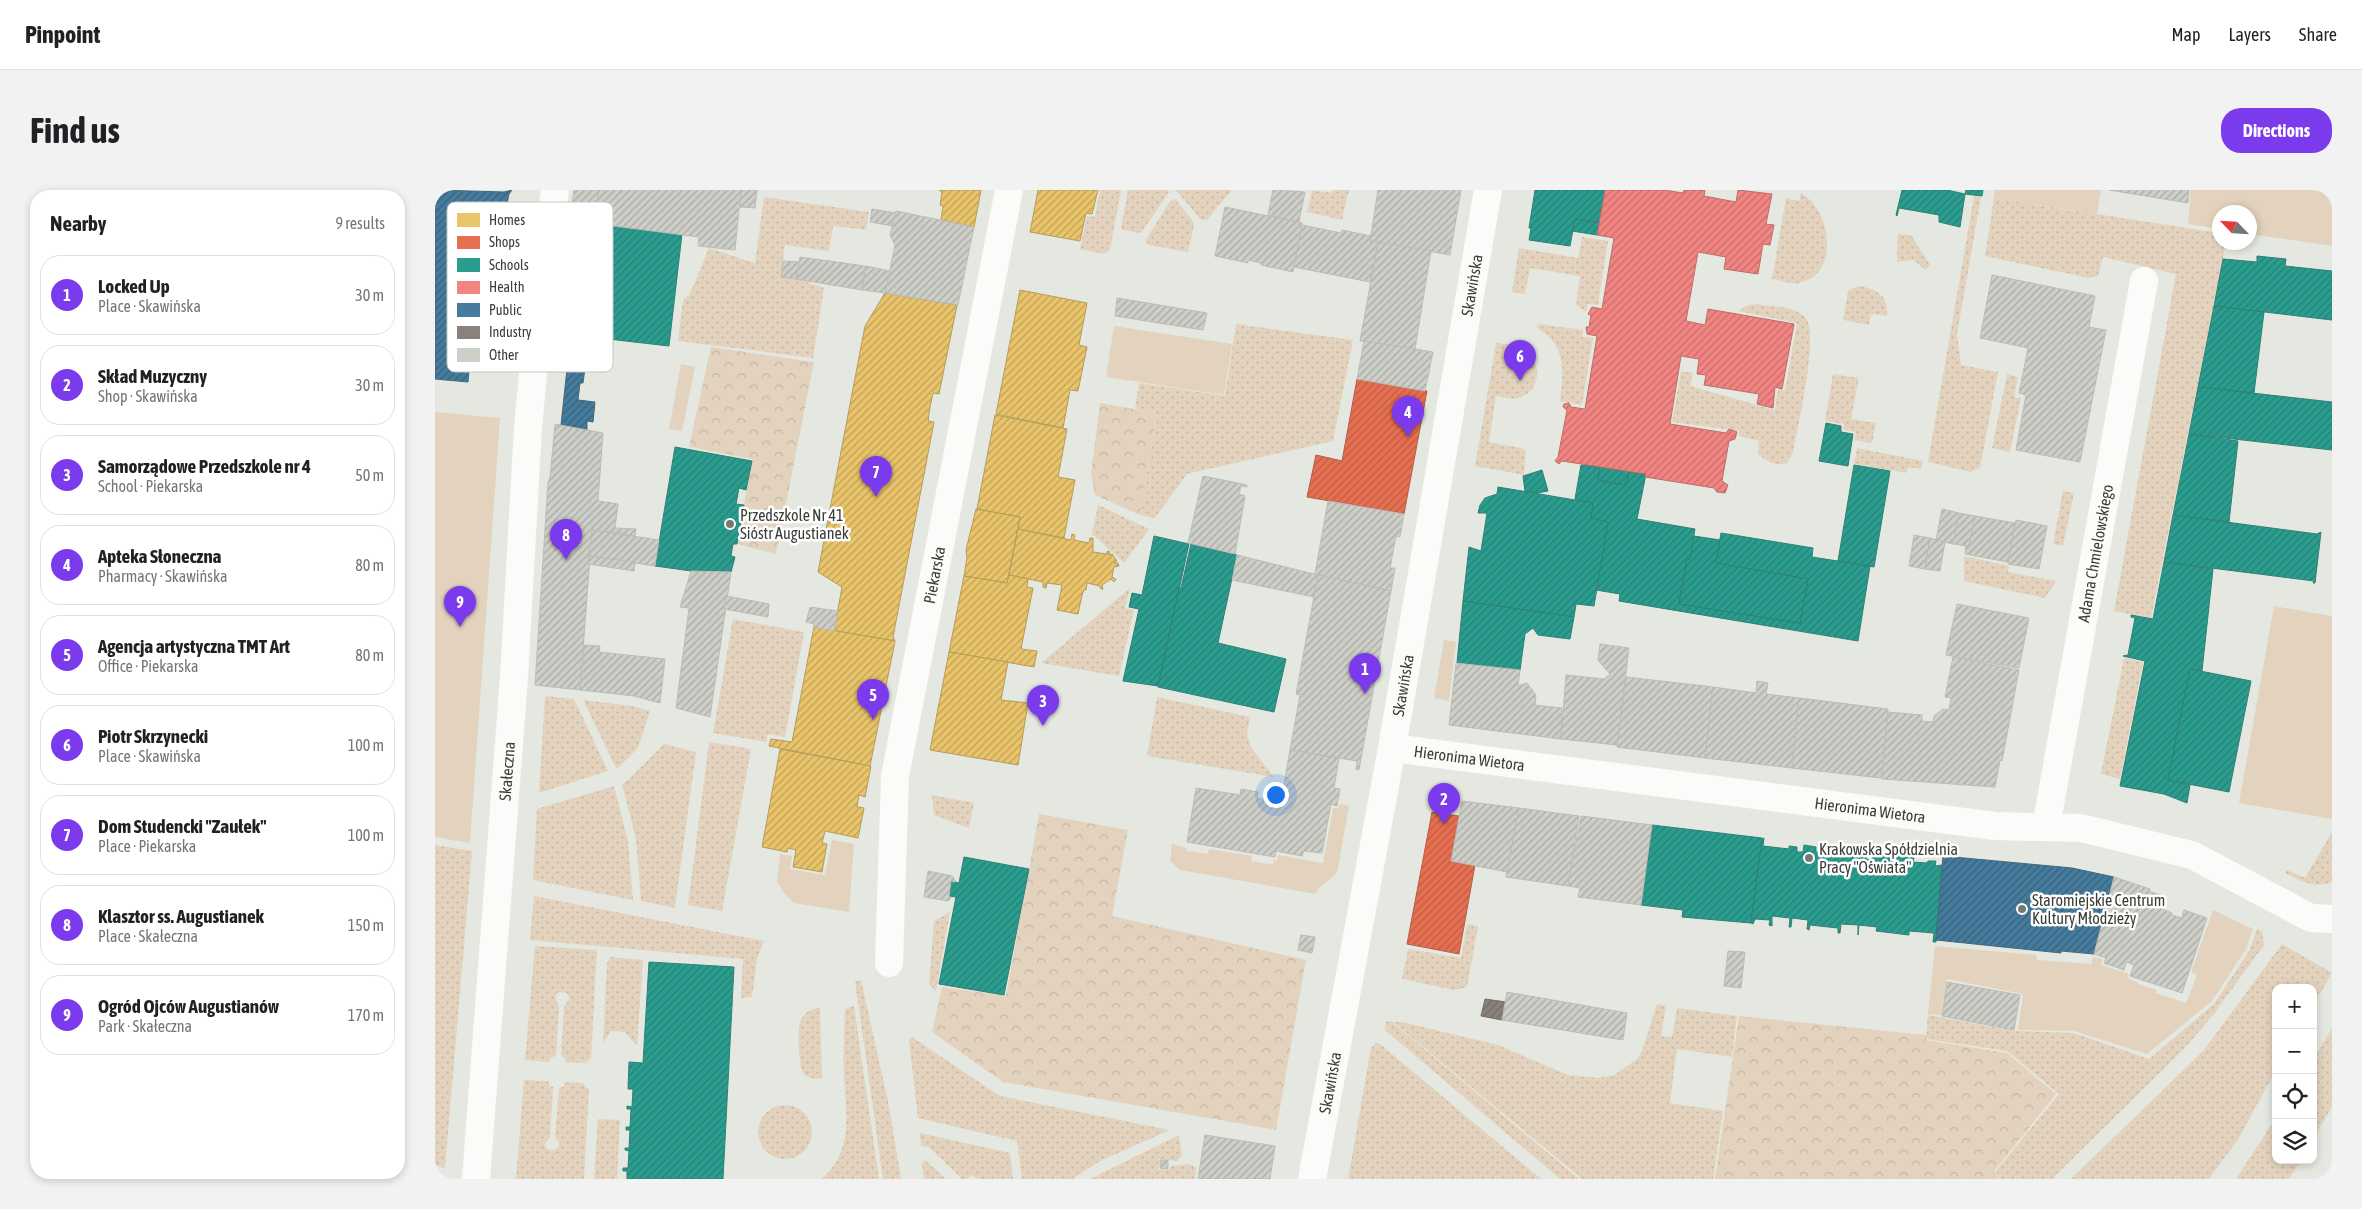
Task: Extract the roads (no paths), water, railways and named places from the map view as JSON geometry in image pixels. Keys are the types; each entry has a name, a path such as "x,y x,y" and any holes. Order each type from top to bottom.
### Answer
{"street":[{"name":"Piekarska","path":"889,963 895,776 1009,190"},
{"name":"Skawińska","path":"1312,1179 1392,748 1488,190"},
{"name":"Adama Chmielowskiego","path":"2046,827 2144,281"},
{"name":"Skałeczna","path":"476,1179 514,677 528,427 534,372"},
{"name":"Hieronima Wietora","path":"1392,748 1995,826 2081,828 2192,855 2311,918 2332,919"}],"place":[{"name":"Piotr Skrzynecki","path":"1520,381"},
{"name":"Apteka Słoneczna","path":"1408,437"},
{"name":"Dom Studencki \"Zaułek\"","path":"876,497"},
{"name":"Przedszkole Nr 41 Sióstr Augustianek","path":"730,524"},
{"name":"Klasztor ss. Augustianek","path":"566,560"},
{"name":"Ogród Ojców Augustianów","path":"460,627"},
{"name":"Locked Up","path":"1365,694"},
{"name":"Agencja artystyczna TMT Art","path":"873,720"},
{"name":"Samorządowe Przedszkole nr 4","path":"1043,726"},
{"name":"Skład Muzyczny","path":"1444,824"},
{"name":"Krakowska Spółdzielnia Pracy \"Oświata\"","path":"1809,858"},
{"name":"Staromiejskie Centrum Kultury Młodzieży","path":"2022,909"}]}
